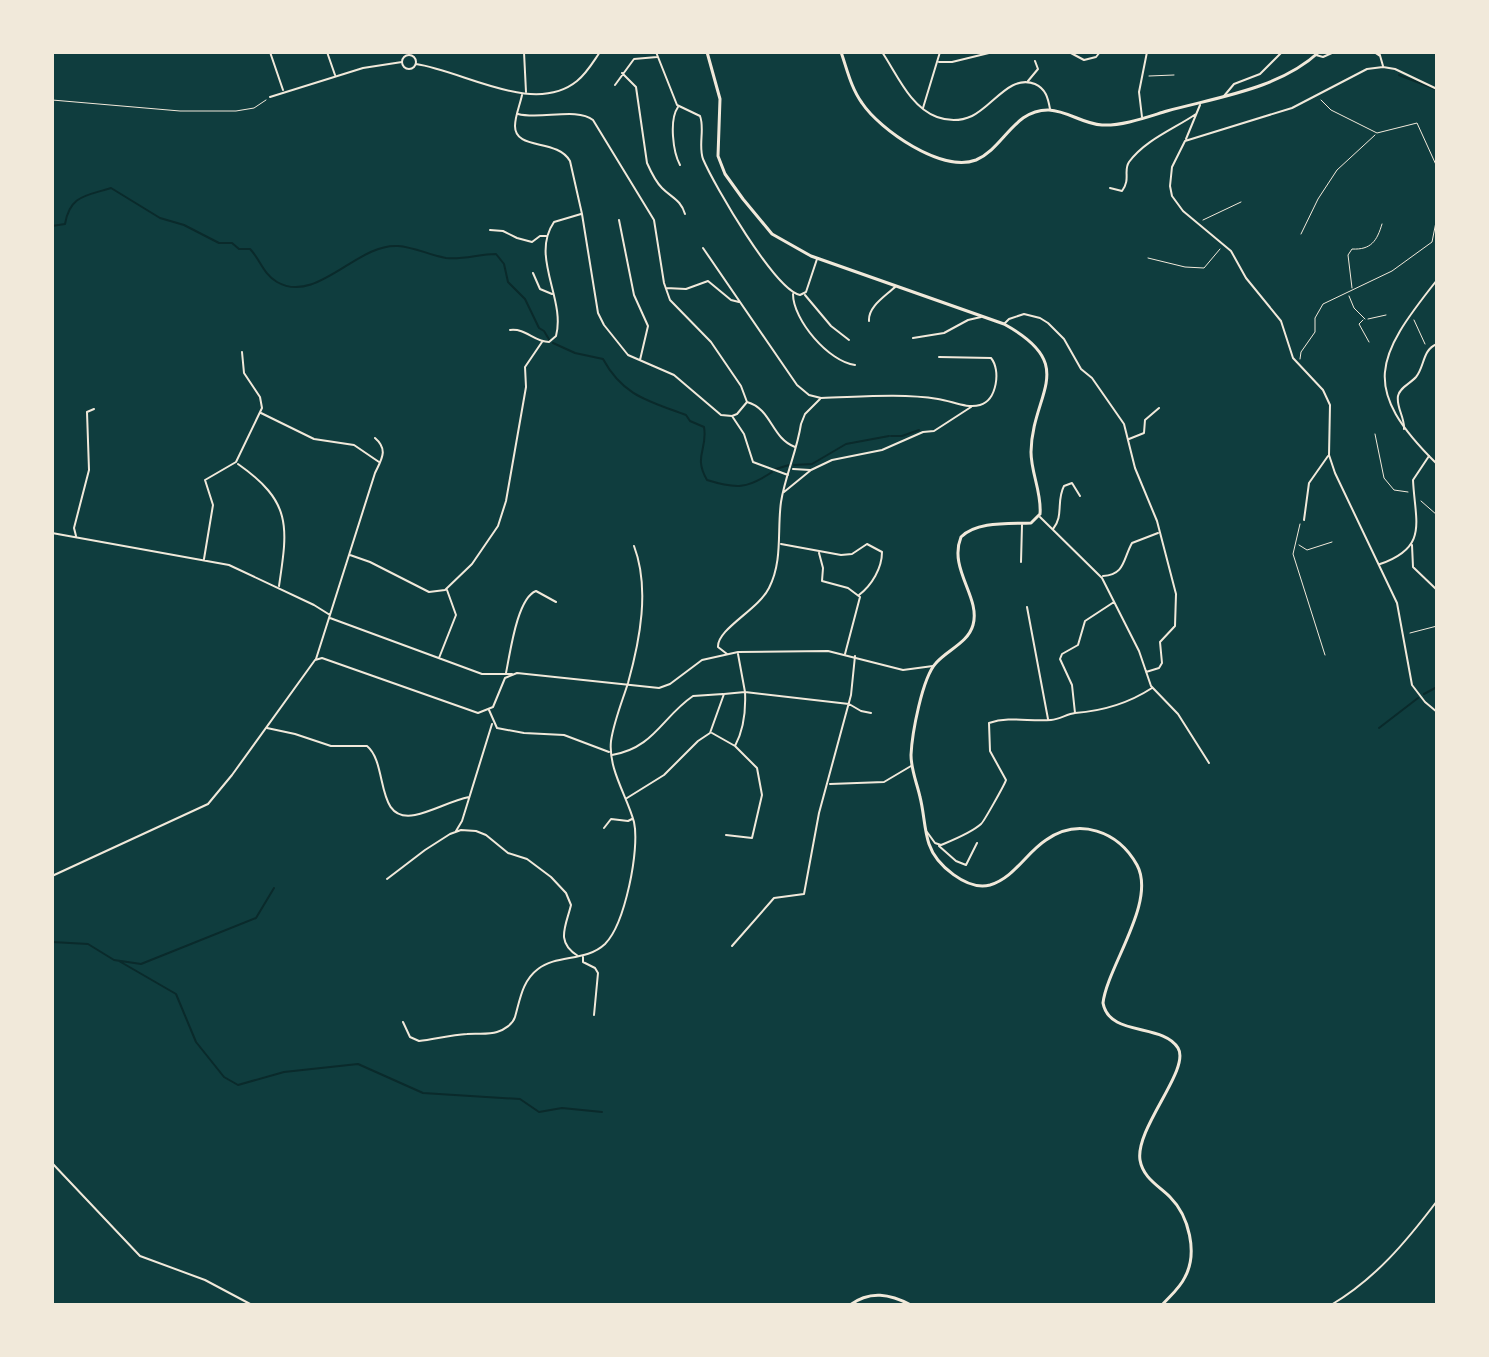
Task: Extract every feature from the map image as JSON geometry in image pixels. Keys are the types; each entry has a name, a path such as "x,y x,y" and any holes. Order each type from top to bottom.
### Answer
{"main road":[{"path":"707,52 720,99 717,149 725,174 772,234 798,251 1004,324 1035,344 1043,357 1047,386 1031,452 1039,516 1031,523 982,527 961,537 958,558 974,621 967,635 934,666 922,690 912,765 931,849 941,863 960,879 977,886 993,884 1005,877 1046,839 1082,827 1098,830 1113,839 1138,866 1141,895 1123,951 1103,998 1103,1007 1117,1021 1172,1041 1180,1052 1180,1063 1151,1119 1140,1154 1144,1172 1181,1211 1190,1242 1188,1272 1162,1305"},
{"path":"841,52 857,95 878,122 895,135 949,162 980,158 1023,118 1037,112 1051,110 1101,125 1142,118 1281,77 1317,54"},
{"path":"850,1305 873,1295 892,1297 911,1305"}],"street":[{"path":"270,52 284,92"},
{"path":"327,52 335,76"},
{"path":"518,114 536,117 585,115 593,120 654,220 665,288 673,303 711,342 746,393 747,402 741,411 732,416 721,415 674,375 624,351 598,313 582,214 568,157 557,148 533,144 518,135 515,128 518,114 524,94 524,52"},
{"path":"416,64 524,94 544,95 568,87 585,74 600,52"},
{"path":"656,52 679,106 700,116 705,163 762,260 793,293 796,312 826,351 855,365"},
{"path":"882,52 923,110 940,118 963,119 978,113 1015,84 1028,82 1044,90 1051,110"},
{"path":"923,110 940,52"},
{"path":"938,62 952,62 993,52"},
{"path":"1069,52 1084,60 1096,57 1100,52"},
{"path":"1142,118 1138,100 1147,52"},
{"path":"1224,96 1234,84 1260,74 1282,52"},
{"path":"1317,54 1323,57 1334,52"},
{"path":"1374,52 1381,57"},
{"path":"1379,52 1383,67"},
{"path":"402,62 411,53 416,64"},
{"path":"615,85 638,57 658,57"},
{"path":"1028,82 1038,69 1035,61"},
{"path":"270,97 385,63 402,62 409,69 416,64"},
{"path":"1185,141 1257,120 1317,95 1355,74 1383,67 1405,73 1437,89"},
{"path":"622,73 636,87 647,163 658,184 682,204 685,214"},
{"path":"1202,101 1174,160 1171,191 1178,205 1224,244 1246,278 1278,315 1291,353 1318,384 1330,405 1329,455 1343,493 1397,603 1412,685 1437,712"},
{"path":"679,106 673,116 676,157 680,165"},
{"path":"1110,188 1122,191 1128,180 1126,168 1129,161 1159,137 1196,114"},
{"path":"510,330 523,330 542,342 552,341 557,333 546,256 548,236 551,225 557,220 582,214"},
{"path":"619,220 634,295 648,326 640,360"},
{"path":"490,230 532,242 540,236 548,236"},
{"path":"703,248 803,391 821,398 908,397 939,399 972,407"},
{"path":"805,294 817,258"},
{"path":"533,273 538,287 553,295"},
{"path":"1437,280 1392,342 1385,367 1388,396 1404,429 1437,464"},
{"path":"665,288 686,289 708,281 731,300 740,303"},
{"path":"869,321 870,311 896,285"},
{"path":"793,293 805,294 831,326 849,340"},
{"path":"1004,324 1016,316 1031,315 1058,332 1081,369 1092,378 1120,417 1135,468 1157,521 1178,605 1175,626 1160,642 1161,665 1146,672"},
{"path":"913,338 944,333 982,316"},
{"path":"350,555 429,592 446,589 472,564 498,526 506,501 526,387 525,367 542,342"},
{"path":"1404,429 1398,395 1417,375 1430,347 1437,344"},
{"path":"204,559 213,505 205,480 236,462 260,412 260,397 244,373 242,352"},
{"path":"784,493 811,470 842,456 882,450 923,432 934,431 972,407 990,400 997,375 994,361 985,357 939,357"},
{"path":"728,655 718,647 718,640 723,632 764,597 772,581 780,544 781,501 803,418 821,398"},
{"path":"747,402 762,408 781,440 796,448"},
{"path":"1128,440 1144,433 1145,420 1159,408"},
{"path":"80,539 74,528 89,470 87,412 94,409"},
{"path":"260,412 314,439 354,445 380,463"},
{"path":"732,416 744,434 753,462 789,475"},
{"path":"52,876 208,804 232,775 315,660 380,463 383,448 375,438"},
{"path":"1304,520 1309,483 1329,455"},
{"path":"1429,456 1413,477 1417,530 1412,544 1413,567 1437,590"},
{"path":"236,462 268,487 283,512 285,533 279,588"},
{"path":"791,468 811,470"},
{"path":"1052,530 1059,520 1060,495 1064,486 1072,483 1080,496"},
{"path":"1039,516 1100,576 1115,602 1152,688 1178,714 1209,763"},
{"path":"1021,562 1022,524"},
{"path":"52,533 234,566 330,616 482,674 665,687 702,660 738,652 823,651 855,656 903,670 934,666"},
{"path":"1100,576 1109,576 1124,566 1132,543 1159,533"},
{"path":"780,544 846,555 871,544 882,552 880,570 864,593 859,595"},
{"path":"1379,565 1398,557 1412,544"},
{"path":"403,1022 410,1037 419,1041 500,1031 513,1022 520,996 532,974 549,962 581,956 604,945 619,915 636,843 633,818 610,753 620,700 627,684 643,590 634,546"},
{"path":"817,551 823,568 822,581 842,585 859,595"},
{"path":"439,659 456,615 446,589"},
{"path":"506,674 519,617 528,596 536,591 556,602"},
{"path":"845,654 859,595"},
{"path":"1075,713 1072,685 1060,659 1062,654 1078,645 1088,618 1115,602"},
{"path":"1027,607 1048,720"},
{"path":"735,746 744,721 745,692 738,652"},
{"path":"732,946 774,898 804,894 819,813 849,704 855,656"},
{"path":"315,660 328,658 478,713 489,710 503,682 512,674"},
{"path":"938,845 981,824 993,800 1006,784 990,751 989,723 1021,718 1048,720 1100,711 1152,688"},
{"path":"489,710 497,728 574,737 610,753 630,751 644,743 693,696 745,692 849,704 871,713"},
{"path":"626,798 638,794 664,775 711,732 724,694"},
{"path":"387,879 456,831 461,824 492,722"},
{"path":"266,728 331,746 367,746 378,760 385,797 402,814 417,815 469,797"},
{"path":"711,732 735,746 757,768 762,795 752,838 726,835"},
{"path":"828,784 884,782 912,765"},
{"path":"604,828 611,819 628,821 633,818"},
{"path":"456,831 481,832 508,853 528,860 560,886 571,905 563,928 564,942 569,950 581,956 583,962 598,973 594,1015"},
{"path":"926,831 956,861 966,865 977,843"},
{"path":"52,1163 140,1256 205,1280 252,1305"},
{"path":"1331,1305 1385,1265 1437,1201"}],"path":[{"path":"1141,82 1149,76 1174,75"},
{"path":"1317,95 1331,110 1377,133"},
{"path":"52,100 180,111 236,111 254,108 270,97"},
{"path":"1301,234 1337,170 1377,133 1417,123 1437,167"},
{"path":"1197,223 1241,202"},
{"path":"1220,205 1224,210"},
{"path":"1299,365 1301,352 1315,332 1315,318 1323,304 1392,271 1429,245 1437,217"},
{"path":"1352,290 1348,255 1352,249 1365,250 1375,243 1382,224"},
{"path":"1148,258 1204,268 1224,244"},
{"path":"1347,294 1354,308 1365,319"},
{"path":"1411,314 1423,341 1430,347"},
{"path":"1369,342 1359,324 1365,319 1386,315"},
{"path":"1375,434 1384,478 1394,490 1414,493"},
{"path":"1421,501 1437,515"},
{"path":"1304,515 1293,554 1325,655"},
{"path":"1297,543 1307,550 1332,542"},
{"path":"1403,634 1437,626"}],"waterway":[{"path":"1399,75 1435,89"},
{"path":"52,226 65,224 71,207 80,198 111,188 160,218 184,225 219,243 232,243 239,249 250,249 272,279 292,287 307,286 322,280 383,248 398,246 452,258 496,254 504,264 508,282 525,299 539,328 550,341"},
{"path":"553,343 575,353 603,359 619,381 638,396 686,415 690,421 704,427 701,465 707,480 741,486 772,472"},
{"path":"891,436 919,430"},
{"path":"794,465 812,464 846,444 889,436"},
{"path":"776,469 789,465"},
{"path":"1424,694 1437,687"},
{"path":"1379,728 1418,698"},
{"path":"52,942 88,944 114,960 141,964 256,918 274,888"},
{"path":"119,961 176,994 196,1042 224,1077 238,1085 284,1072 358,1064 423,1093 520,1099 539,1112 562,1108 602,1112"}]}
